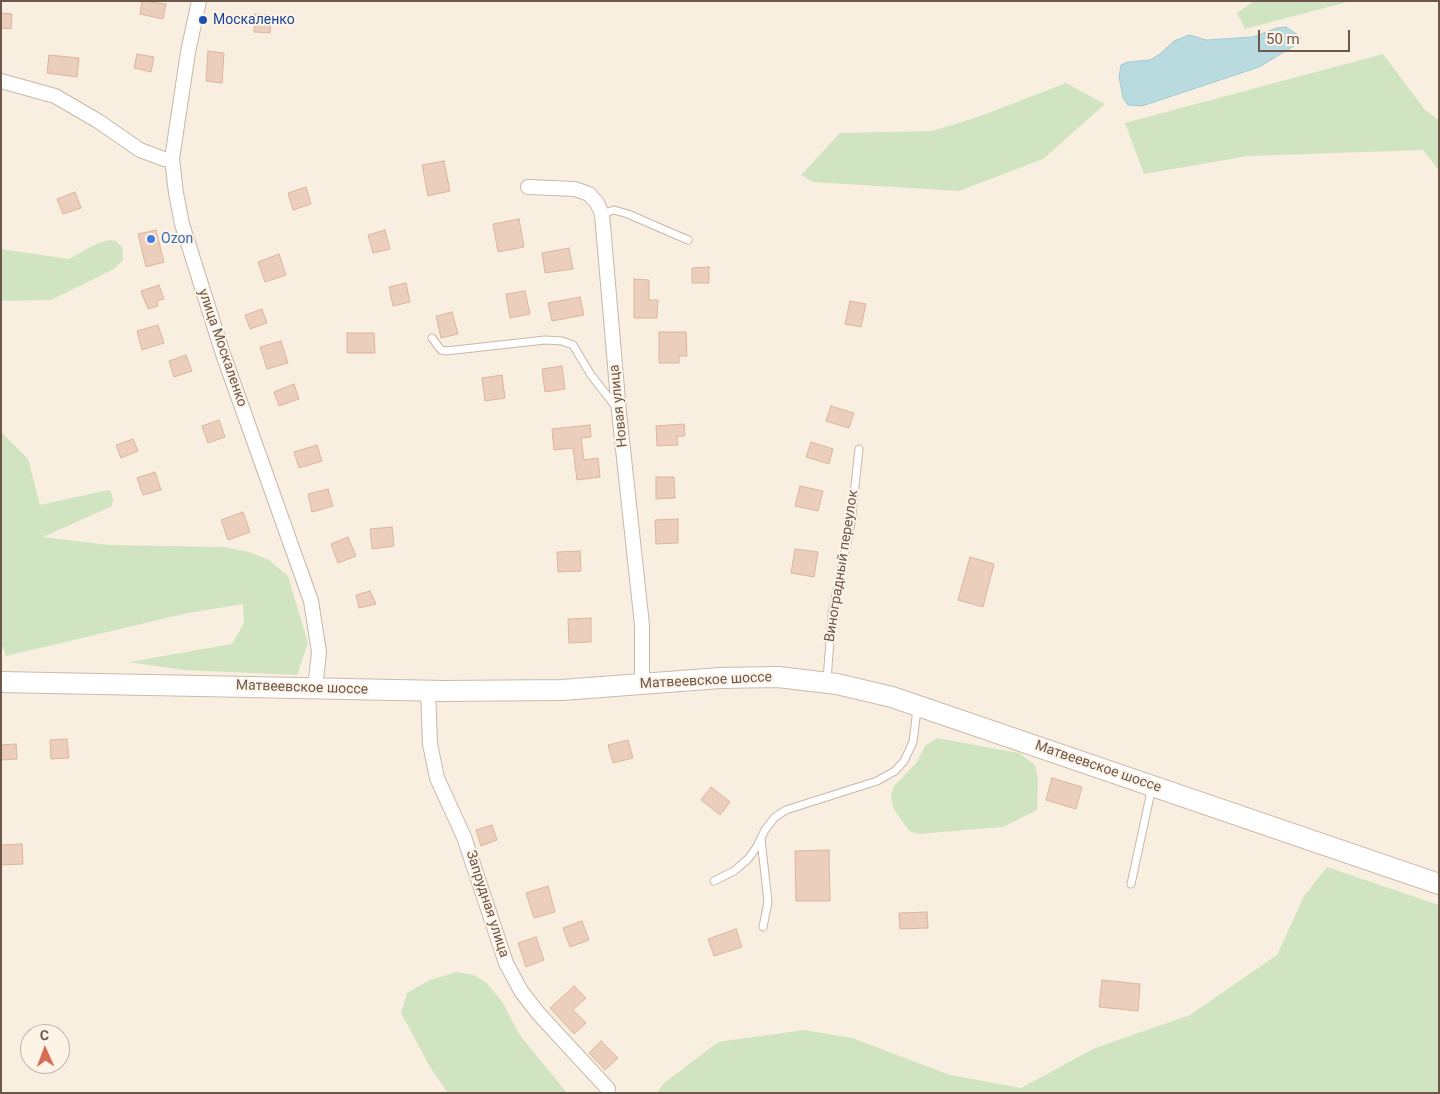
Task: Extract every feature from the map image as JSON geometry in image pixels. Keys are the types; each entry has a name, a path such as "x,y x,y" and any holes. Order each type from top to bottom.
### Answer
{"main road":[{"name":"Матвеевское шоссе","path":"1,682 428,690 562,690 720,678 769,678 826,683 892,697 1439,884"}],"street":[{"name":"улица Москаленко","path":"199,1 188,52 172,159 182,224 223,354 311,601 319,652 306,689"},
{"path":"1,81 55,96 98,121 140,150 164,159 172,159"},
{"name":"Новая улица","path":"528,187 575,188 589,194 598,203 602,214 619,412 642,625 642,684"},
{"name":"Запрудная улица","path":"428,690 430,744 437,778 464,836 506,963 521,991 538,1013 608,1089"}],"lane":[{"path":"602,214 614,210 628,214 688,240"},
{"path":"432,338 441,350 446,351 545,340 562,341 573,345 591,375 619,412"},
{"name":"Виноградный переулок","path":"826,683 832,614 851,523 859,449"},
{"path":"714,881 734,871 748,860 775,817 786,810 877,781 895,771 904,761 913,742 918,706"},
{"path":"1131,884 1152,786"},
{"path":"761,838 768,902 763,927"}],"green space":[{"path":"1254,1 1351,1 1245,29 1237,13"},
{"path":"1383,54 1425,110 1439,120 1439,171 1423,150 1248,156 1144,174 1125,123"},
{"path":"1066,83 1105,104 1043,159 959,191 813,182 801,175 840,133 932,131 978,117"},
{"path":"109,240 116,241 122,247 123,260 114,269 51,300 1,301 1,249 69,259 96,244"},
{"path":"1,432 28,459 40,505 108,490 111,492 112,506 43,537 109,545 224,547 249,552 269,560 288,576 308,643 297,675 183,670 129,662 232,644 244,623 243,604 188,613 6,656 1,643"},
{"path":"937,738 1019,753 1035,765 1038,781 1037,810 1003,827 918,834 909,831 893,808 891,794 894,786 917,762 925,746"},
{"path":"1327,867 1439,905 1439,1093 657,1093 663,1084 718,1042 804,1030 852,1038 950,1075 1021,1088 1095,1048 1190,1015 1277,955 1304,896"},
{"path":"457,972 474,975 487,983 503,1003 519,1034 567,1093 448,1093 430,1067 401,1013 407,993 430,980"}],"water":[{"path":"1286,27 1301,37 1299,43 1259,67 1142,106 1128,105 1123,98 1119,77 1121,65 1128,62 1150,60 1160,54 1174,41 1189,35 1206,40 1253,37 1277,28"}],"building":[{"path":"142,1 166,4 163,19 140,14"},
{"path":"1,13 12,14 11,29 1,28"},
{"path":"255,14 271,15 270,33 254,32"},
{"path":"208,51 224,53 222,83 206,81"},
{"path":"137,54 154,57 151,72 134,68"},
{"path":"49,55 79,58 77,77 47,73"},
{"path":"444,161 450,191 428,196 422,165"},
{"path":"306,187 311,204 293,210 288,193"},
{"path":"75,192 81,208 63,214 57,199"},
{"path":"519,219 524,247 498,252 493,224"},
{"path":"156,230 164,262 146,267 138,234"},
{"path":"385,230 390,249 373,253 368,235"},
{"path":"569,248 573,269 545,273 542,253"},
{"path":"279,254 286,275 265,282 258,262"},
{"path":"709,267 709,283 692,283 692,268"},
{"path":"634,279 649,280 649,300 658,300 657,318 634,318"},
{"path":"406,283 410,302 393,306 389,287"},
{"path":"159,285 164,299 157,301 158,306 148,309 141,291"},
{"path":"525,291 530,314 510,318 506,294"},
{"path":"580,297 584,315 552,321 548,303"},
{"path":"850,301 866,304 861,327 845,324"},
{"path":"262,309 267,323 250,329 245,315"},
{"path":"452,312 458,334 441,338 436,316"},
{"path":"158,325 164,343 142,350 137,331"},
{"path":"659,332 686,332 687,356 679,356 679,363 659,363"},
{"path":"347,333 374,333 375,353 347,353"},
{"path":"281,341 288,363 267,369 260,347"},
{"path":"186,355 192,371 174,377 169,361"},
{"path":"562,366 565,389 545,392 542,369"},
{"path":"502,375 505,398 485,401 482,378"},
{"path":"294,384 299,399 279,406 274,392"},
{"path":"831,406 854,413 849,428 826,421"},
{"path":"219,420 225,437 208,443 202,426"},
{"path":"684,424 685,436 677,436 678,445 657,446 656,426"},
{"path":"590,425 591,437 581,438 584,460 598,458 600,477 577,480 573,448 554,450 552,429"},
{"path":"133,439 138,451 121,458 116,445"},
{"path":"811,442 833,449 829,464 806,457"},
{"path":"317,445 322,461 299,468 294,452"},
{"path":"155,472 161,490 143,495 137,478"},
{"path":"656,477 674,477 675,498 656,499"},
{"path":"800,486 823,491 818,511 795,506"},
{"path":"328,489 333,506 312,512 308,494"},
{"path":"243,512 250,532 228,540 221,520"},
{"path":"678,519 678,543 656,544 655,520"},
{"path":"392,527 394,546 372,549 370,529"},
{"path":"348,537 356,556 338,563 331,544"},
{"path":"795,549 818,552 814,577 791,573"},
{"path":"580,551 581,571 558,572 557,552"},
{"path":"970,557 994,564 983,607 958,600"},
{"path":"370,591 376,604 359,608 356,595"},
{"path":"591,618 591,642 569,643 568,619"},
{"path":"67,739 69,758 51,759 50,740"},
{"path":"628,740 633,758 613,763 608,745"},
{"path":"16,744 17,759 1,760 1,745"},
{"path":"1052,778 1082,787 1076,809 1046,800"},
{"path":"711,787 730,802 720,815 701,800"},
{"path":"492,825 497,840 481,846 476,830"},
{"path":"22,844 23,864 1,865 1,845"},
{"path":"829,850 830,901 796,901 795,851"},
{"path":"548,886 555,912 534,918 526,893"},
{"path":"927,912 928,928 900,929 899,913"},
{"path":"582,921 589,940 570,947 563,928"},
{"path":"736,929 742,947 714,956 708,939"},
{"path":"536,937 544,960 526,967 518,943"},
{"path":"1102,980 1140,984 1138,1011 1099,1007"},
{"path":"574,986 586,998 573,1010 586,1023 574,1034 550,1008"},
{"path":"601,1041 618,1058 605,1070 589,1053"}],"place":[{"name":"Москаленко","path":"203,20"},
{"name":"Ozon","path":"151,239"}]}
